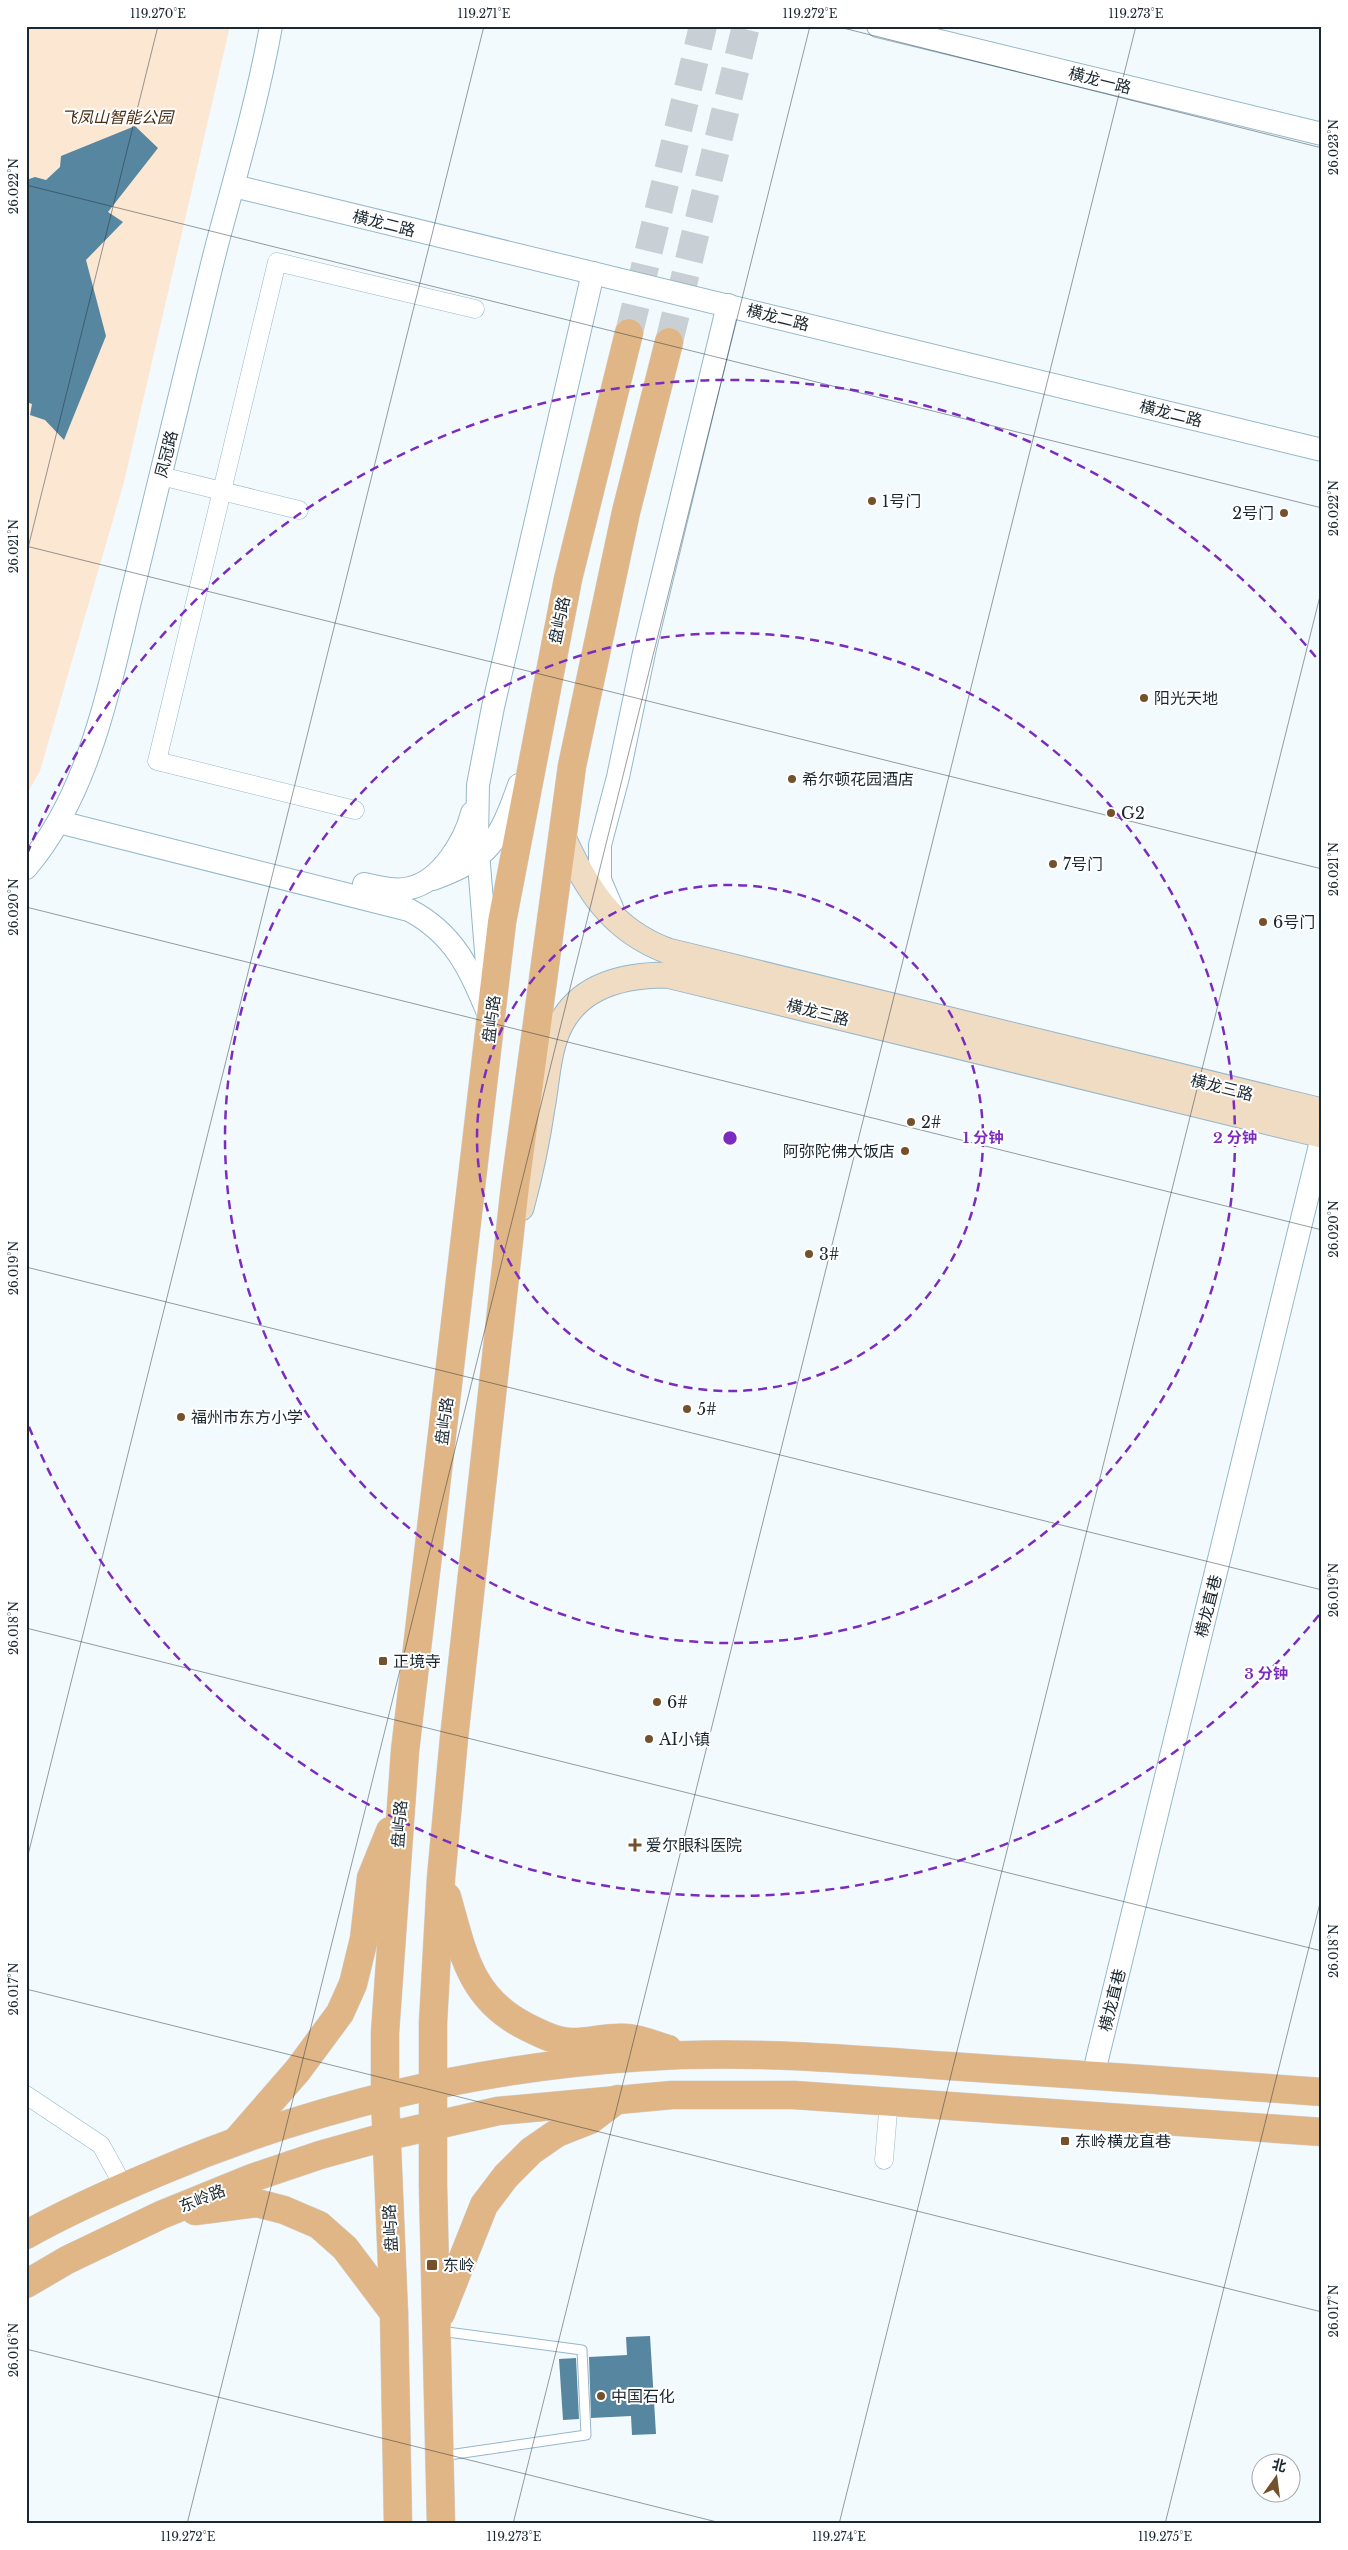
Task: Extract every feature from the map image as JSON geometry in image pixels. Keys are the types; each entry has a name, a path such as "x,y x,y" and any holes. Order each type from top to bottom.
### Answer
{"main road":[{"name":"盘屿路","path":"398,2524 394,2314 385,2098 385,2034 400,1806 502,922 536,737 568,579 629,333"},
{"path":"441,2524 433,2125 433,2023 441,1878 454,1738 507,1256 572,766 597,641 626,512 669,342"},
{"name":"横龙三路","path":"562,835 589,888 625,928 653,946 687,957 1322,1111"},
{"name":"横龙三路","path":"507,1256 534,1163 549,1062 559,1027 570,1010 584,997 608,982 628,977 667,975 1322,1136"},
{"path":"237,2140 298,2070 340,2013 353,1984 364,1939 372,1878 400,1806"},
{"path":"441,1878 462,1951 476,1984 494,2006 517,2022 547,2038 570,2042 628,2038 691,2055"},
{"path":"26,2235 124,2187 237,2140 280,2125 385,2098 499,2073 577,2062 691,2055 776,2054 1322,2092"},
{"name":"东岭路","path":"26,2284 67,2260 161,2214 223,2189 307,2159 388,2136 498,2111 618,2099 734,2094 889,2100 1322,2132"},
{"path":"437,2326 484,2205 506,2176 531,2151 558,2133 590,2120 618,2099"},
{"path":"161,2214 257,2204 284,2210 319,2225 345,2248 394,2314"}],"street":[{"name":"凤冠路","path":"26,868 62,816 86,759 101,712 249,132 271,26"},
{"name":"横龙一路","path":"878,26 1322,134"},
{"name":"横龙二路","path":"234,186 1322,450"},
{"path":"355,810 157,761 278,262 474,309"},
{"path":"423,883 438,871 462,839 467,829 593,273"},
{"path":"625,928 607,900 600,880 600,845 618,777 645,648 728,305"},
{"path":"161,476 299,510"},
{"path":"62,816 380,887 408,889 456,870 479,857 490,846 502,828 536,737"},
{"path":"478,785 476,816 491,1020"},
{"path":"62,816 409,910 436,927 458,952 467,966 491,1020"},
{"name":"横龙直巷","path":"1093,2076 1322,1136"},
{"path":"26,2095 101,2145 124,2187"},
{"path":"884,2160 889,2100"}],"lane":[{"path":"437,2326 582,2350 586,2435 440,2456"}],"green space":[{"name":"飞凤山智能公园","path":"26,26 230,26 124,482 40,771 26,796"}],"building":[{"path":"135,126 158,148 108,212 123,222 86,260 106,336 64,440 45,420 30,415 32,404 26,402 26,180 35,177 46,180 60,167 61,156"},
{"path":"650,2336 656,2434 632,2435 631,2416 591,2418 589,2357 627,2355 626,2337"},
{"path":"576,2358 579,2419 563,2420 559,2359"}],"tunnel":[{"path":"629,333 703,26"},
{"path":"669,342 746,26"}],"place":[{"name":"1号门","path":"872,501"},
{"name":"2号门","path":"1284,513"},
{"name":"阳光天地","path":"1144,698"},
{"name":"希尔顿花园酒店","path":"792,779"},
{"name":"G2","path":"1111,813"},
{"name":"7号门","path":"1053,864"},
{"name":"6号门","path":"1263,922"},
{"name":"2#","path":"911,1122"},
{"name":"阿弥陀佛大饭店","path":"905,1151"},
{"name":"3#","path":"809,1254"},
{"name":"5#","path":"687,1409"},
{"name":"福州市东方小学","path":"181,1417"},
{"name":"正境寺","path":"383,1661"},
{"name":"6#","path":"657,1702"},
{"name":"AI小镇","path":"649,1739"},
{"name":"爱尔眼科医院","path":"635,1845"},
{"name":"东岭横龙直巷","path":"1065,2141"},
{"name":"东岭","path":"432,2265"},
{"name":"中国石化","path":"601,2396"}]}
